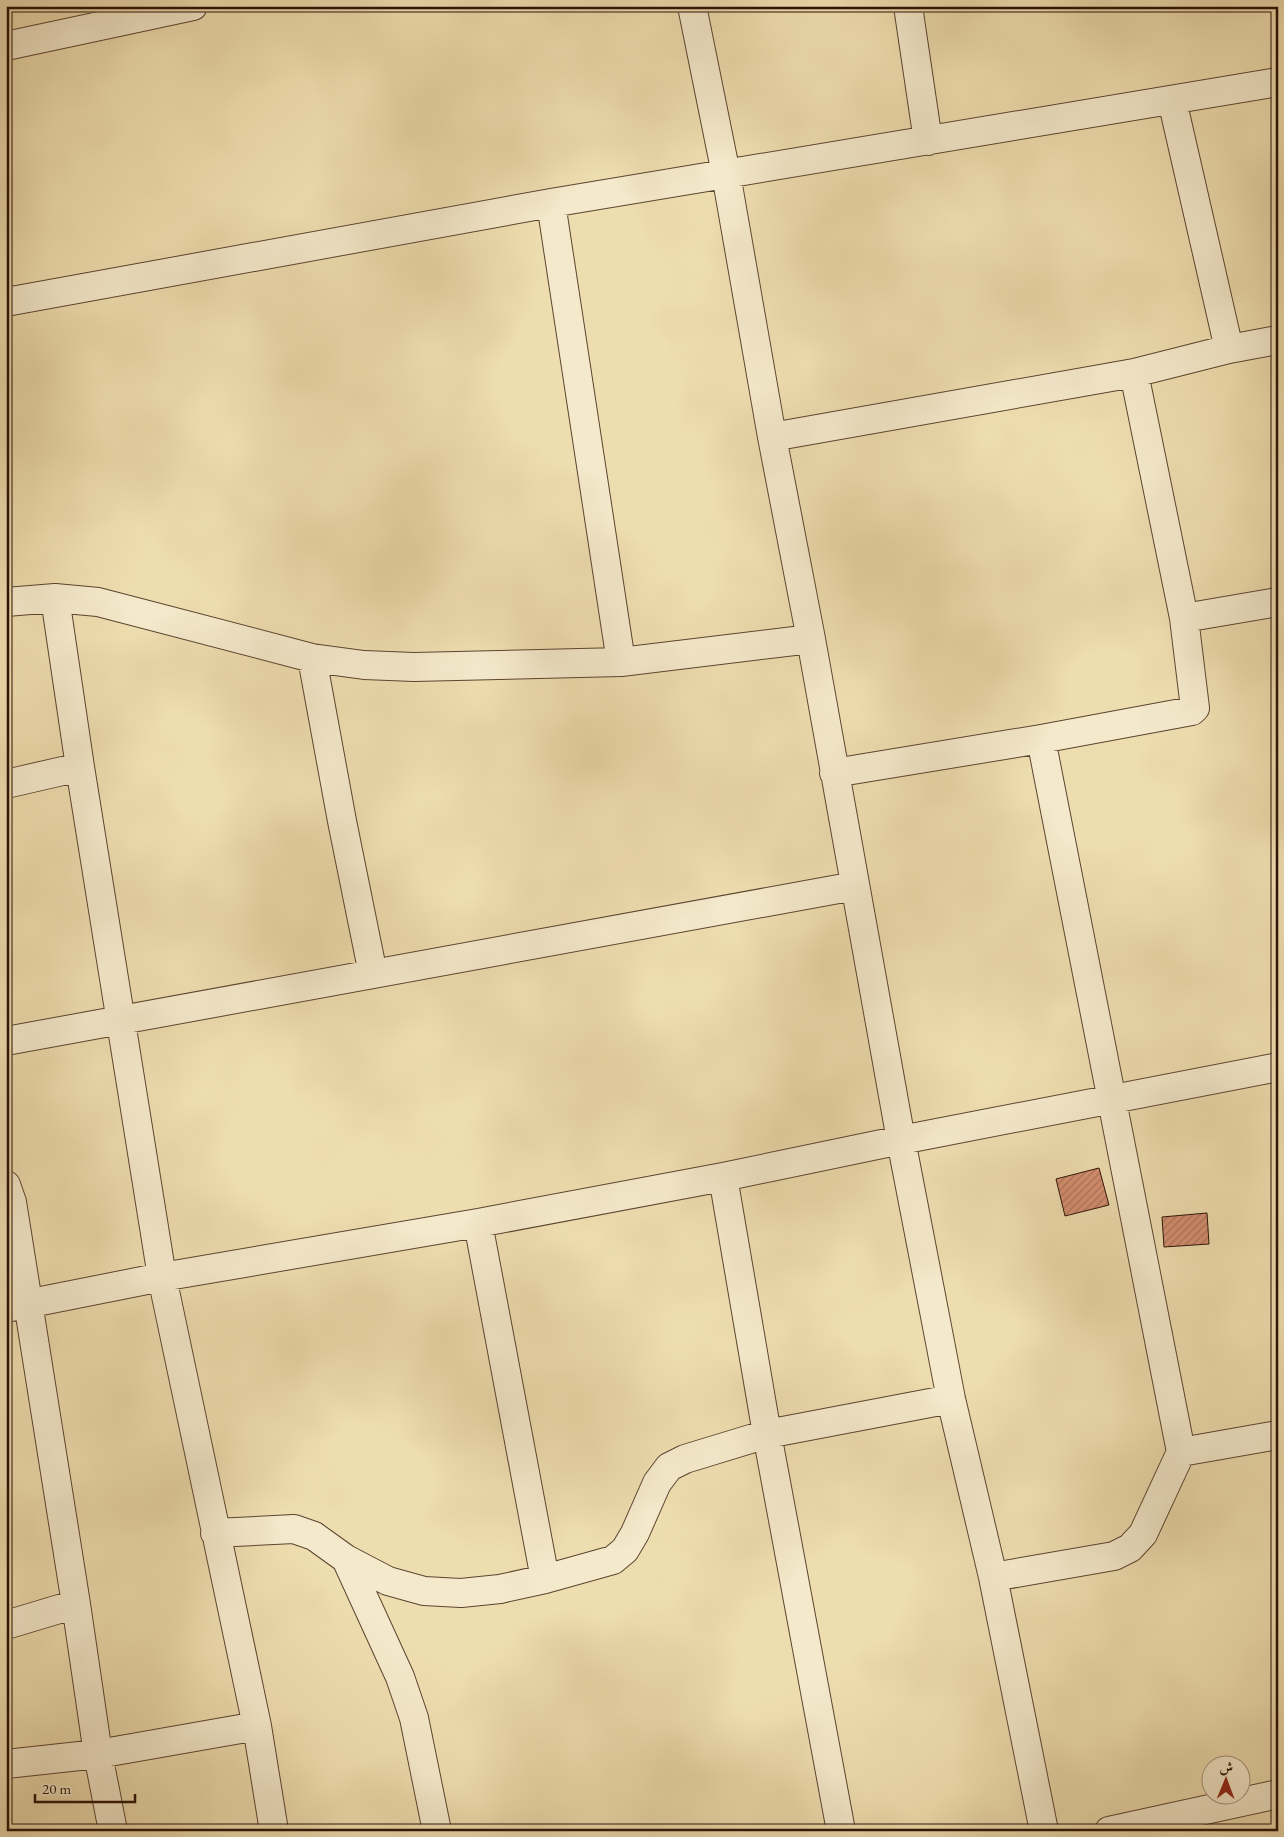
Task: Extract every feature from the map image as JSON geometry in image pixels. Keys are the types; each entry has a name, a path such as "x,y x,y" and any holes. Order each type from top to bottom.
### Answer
{"street":[{"path":"6,46 194,6"},
{"path":"692,6 726,174 772,438 811,640 901,1140 951,1399 992,1577 1044,1831"},
{"path":"908,6 928,141"},
{"path":"6,302 551,203 1278,82"},
{"path":"1172,100 1229,349"},
{"path":"551,203 621,662"},
{"path":"772,438 1134,373 1229,349 1278,340"},
{"path":"834,773 1041,739 1192,711 1195,708 1184,618 1134,373"},
{"path":"6,602 55,598 98,602 312,658 364,665 414,667 621,662 811,640"},
{"path":"55,598 80,767 162,1277 257,1726 274,1831"},
{"path":"1184,618 1278,602"},
{"path":"312,658 373,974"},
{"path":"992,1577 1114,1556 1130,1548 1143,1534 1180,1452 1041,739"},
{"path":"6,784 80,767"},
{"path":"6,1041 855,886"},
{"path":"17,1306 162,1277 478,1223 723,1178 901,1140 1278,1067"},
{"path":"723,1178 767,1434 840,1831"},
{"path":"6,1185 12,1202 17,1306 76,1604 98,1754 113,1831"},
{"path":"478,1223 545,1579"},
{"path":"215,1533 294,1529 314,1536 346,1559 388,1581 424,1591 461,1593 500,1589 545,1579 613,1560 624,1550 635,1533 657,1483 669,1468 685,1459 767,1434 951,1399"},
{"path":"1180,1452 1278,1434"},
{"path":"346,1559 400,1677 414,1718 437,1831"},
{"path":"6,1625 76,1604"},
{"path":"6,1764 98,1754 257,1726"},
{"path":"1109,1831 1278,1794"}],"building":[{"path":"1099,1168 1109,1205 1065,1216 1056,1179"},
{"path":"1207,1213 1209,1244 1164,1247 1162,1217"}]}
